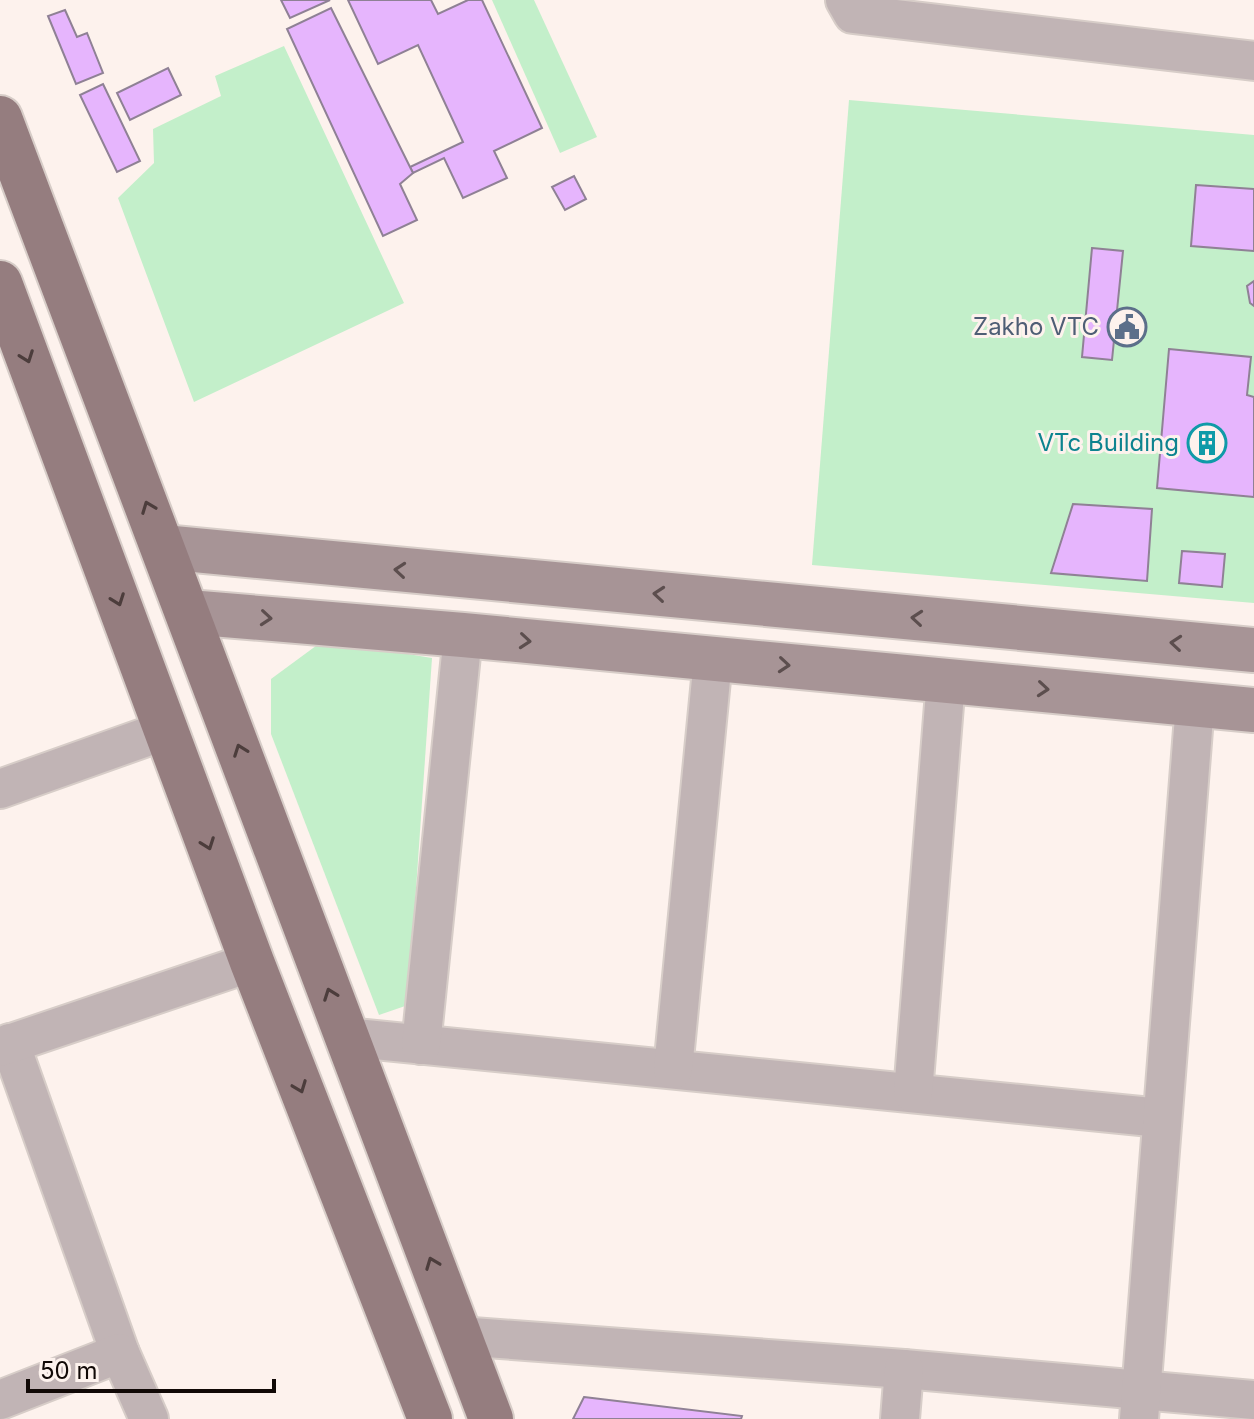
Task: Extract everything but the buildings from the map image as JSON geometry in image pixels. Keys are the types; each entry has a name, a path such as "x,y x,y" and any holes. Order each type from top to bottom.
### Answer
{"main road":[{"path":"0,118 491,1419"},
{"path":"0,283 252,962 430,1419"},
{"path":"163,547 1254,650"},
{"path":"188,612 1254,710"}],"street":[{"path":"845,0 853,14 1254,61"},
{"path":"421,1045 463,635"},
{"path":"673,1069 713,659"},
{"path":"913,1093 946,680"},
{"path":"1140,1404 1195,704"},
{"path":"0,789 166,730"},
{"path":"149,1419 120,1353 5,1045 252,962"},
{"path":"345,1037 1161,1118"},
{"path":"459,1336 904,1369 1140,1404 1254,1400"},
{"path":"0,1400 120,1353"},
{"path":"900,1419 904,1369"}],"green space":[{"path":"492,0 534,0 597,137 560,153"},
{"path":"284,46 404,303 194,402 118,198 154,163 153,129 221,96 215,76"},
{"path":"849,100 1254,135 1254,603 812,565"},
{"path":"324,640 432,658 408,1005 379,1015 271,734 271,679"}],"place":[{"name":"Zakho VTC","path":"1127,327"},
{"name":"VTc Building","path":"1207,443"}]}
